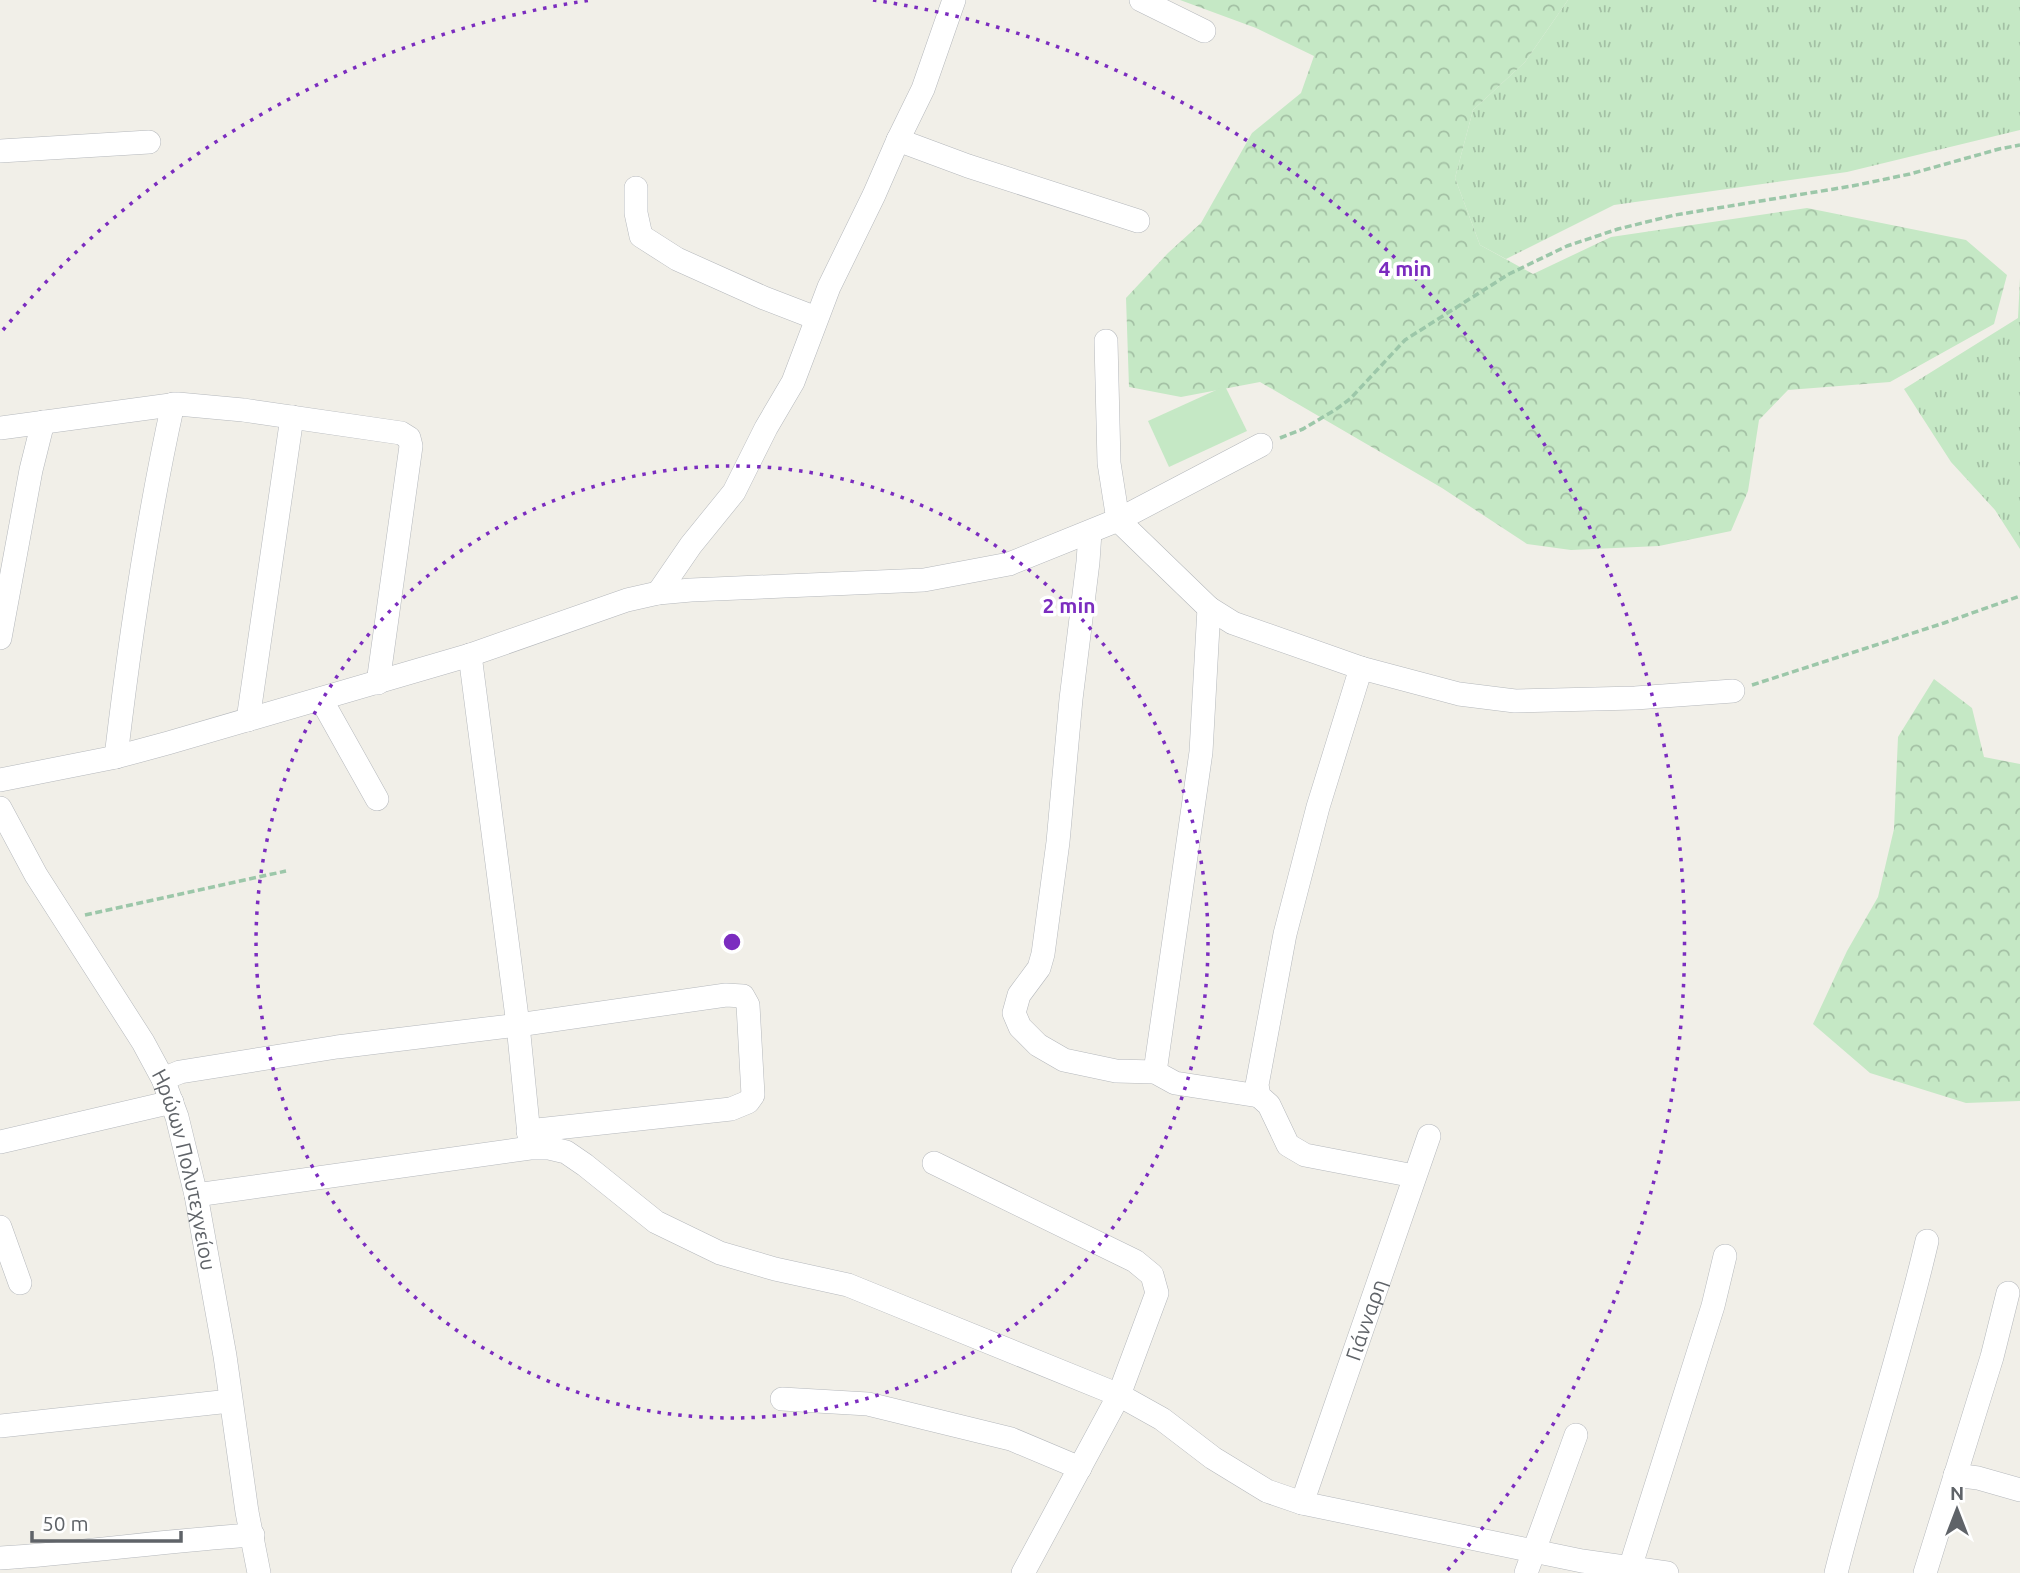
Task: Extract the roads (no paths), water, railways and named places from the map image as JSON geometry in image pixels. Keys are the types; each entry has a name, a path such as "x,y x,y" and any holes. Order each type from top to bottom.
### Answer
{"street":[{"path":"659,593 691,545 734,492 793,382 829,287 923,89 954,0"},
{"path":"1141,0 1204,31"},
{"path":"898,140 968,166 1138,221"},
{"path":"0,151 149,142"},
{"path":"636,188 636,213 641,236 677,259 816,318"},
{"path":"1106,341 1109,463 1118,520 1209,608 1233,623 1362,668 1459,694 1516,701 1636,698 1733,691"},
{"path":"116,757 129,647 155,487 173,404"},
{"path":"0,428 173,404 292,417 401,433 409,438 411,446 378,683"},
{"path":"248,720 292,417"},
{"path":"0,638 31,470 43,422"},
{"path":"0,780 116,757 248,720 470,655 627,600 659,593 924,580 1009,564 1118,520 1261,445"},
{"path":"1090,531 1058,842 1043,954 1039,968 1018,995 1014,1013 1020,1027 1038,1045 1064,1060 1116,1071 1155,1072 1175,1083 1259,1096 1269,1105 1288,1145 1294,1150 1306,1155 1414,1176"},
{"path":"1155,1072 1201,752 1209,608"},
{"path":"470,655 518,1025 529,1140"},
{"path":"1259,1096 1257,1085 1285,934 1318,807 1362,668"},
{"path":"321,699 377,799"},
{"name":"Ηρώων Πολυτεχνείου","path":"0,808 36,875 143,1042 172,1102 196,1195 225,1356 259,1573"},
{"path":"163,1079 180,1072 337,1047 518,1025 726,995 743,996 748,1005 753,1095 748,1102 732,1110 529,1140 196,1195"},
{"path":"0,1142 172,1102"},
{"name":"Γιάνναρη","path":"1302,1503 1429,1136"},
{"path":"529,1140 566,1152 656,1222 720,1253 775,1269 848,1285 1119,1395 1162,1419 1213,1458 1267,1491 1302,1503 1582,1561 1667,1573"},
{"path":"934,1163 1135,1261 1152,1275 1157,1293 1119,1395 1023,1573"},
{"path":"0,1227 20,1283"},
{"path":"1836,1573 1927,1241"},
{"path":"1630,1568 1713,1306 1726,1256"},
{"path":"1925,1573 1992,1357 2008,1293"},
{"path":"782,1399 868,1404 1011,1439 1080,1468"},
{"path":"0,1426 230,1401"},
{"path":"1525,1573 1576,1434"},
{"path":"1955,1475 1978,1478 2020,1490"},
{"path":"0,1558 253,1535"}]}
